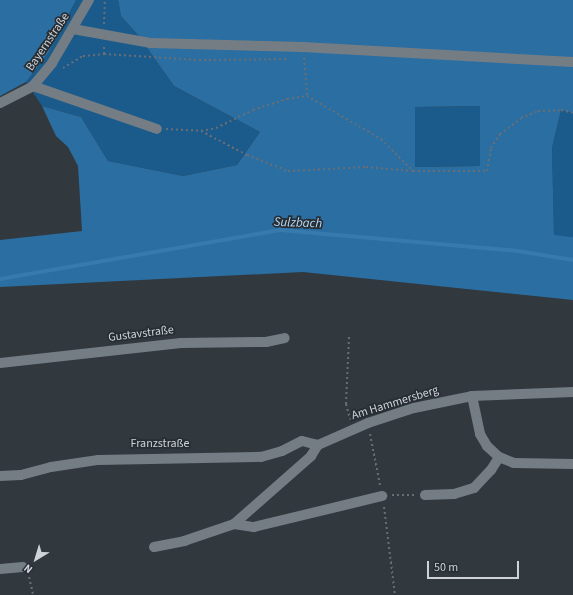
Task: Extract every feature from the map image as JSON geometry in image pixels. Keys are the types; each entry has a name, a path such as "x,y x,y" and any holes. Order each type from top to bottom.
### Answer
{"street":[{"name":"Bayernstraße","path":"0,103 33,86 52,63 74,28 89,0"},
{"path":"74,28 150,44 303,47 573,62"},
{"path":"33,86 157,129"},
{"name":"Gustavstraße","path":"0,363 181,343 266,342 284,338"},
{"name":"Am Hammersberg","path":"154,547 184,541 234,524 311,456 318,445 368,422 414,408 472,396 573,392"},
{"path":"472,396 480,434 487,446 499,458 514,463 573,464"},
{"name":"Franzstraße","path":"0,476 21,475 51,466 98,460 261,457 282,451 302,441 318,445"},
{"path":"425,495 454,494 474,488 491,470 499,458"},
{"name":"Am Hammersberg","path":"234,524 254,527 382,496"},
{"path":"0,569 23,567"}],"path":[{"path":"303,47 307,96"},
{"path":"61,70 83,56 104,54 200,60 289,59"},
{"path":"296,59 312,59"},
{"path":"157,129 201,131 216,128 253,110 287,99 307,96 381,139 413,171"},
{"path":"201,131 247,155 288,171 366,167 413,171 487,171 491,148 500,134 520,118 538,111 561,110 573,113"},
{"path":"349,337 346,404 352,429"},
{"path":"368,422 382,496 395,595"},
{"path":"382,496 425,495"},
{"path":"23,567 28,575 33,595"}],"shaded area":[{"path":"0,0 76,0 49,52 26,82 0,96"},
{"path":"76,0 118,0 121,16 138,35 174,86 260,132 237,165 183,176 108,161 81,117 42,106 26,82 49,52"},
{"path":"118,0 573,0 573,113 561,110 552,148 554,235 573,237 573,300 303,272 0,287 0,240 82,231 78,166 68,147 56,136 42,106 81,117 108,161 183,176 237,165 260,132 174,86 138,35 121,16","holes":["480,106 480,166 415,167 415,107"]},
{"path":"480,106 480,166 415,167 414,107"},
{"path":"561,110 573,113 573,237 554,236 552,148"}],"waterway":[{"name":"Sulzbach","path":"0,279 280,230 518,251 573,260"}]}
